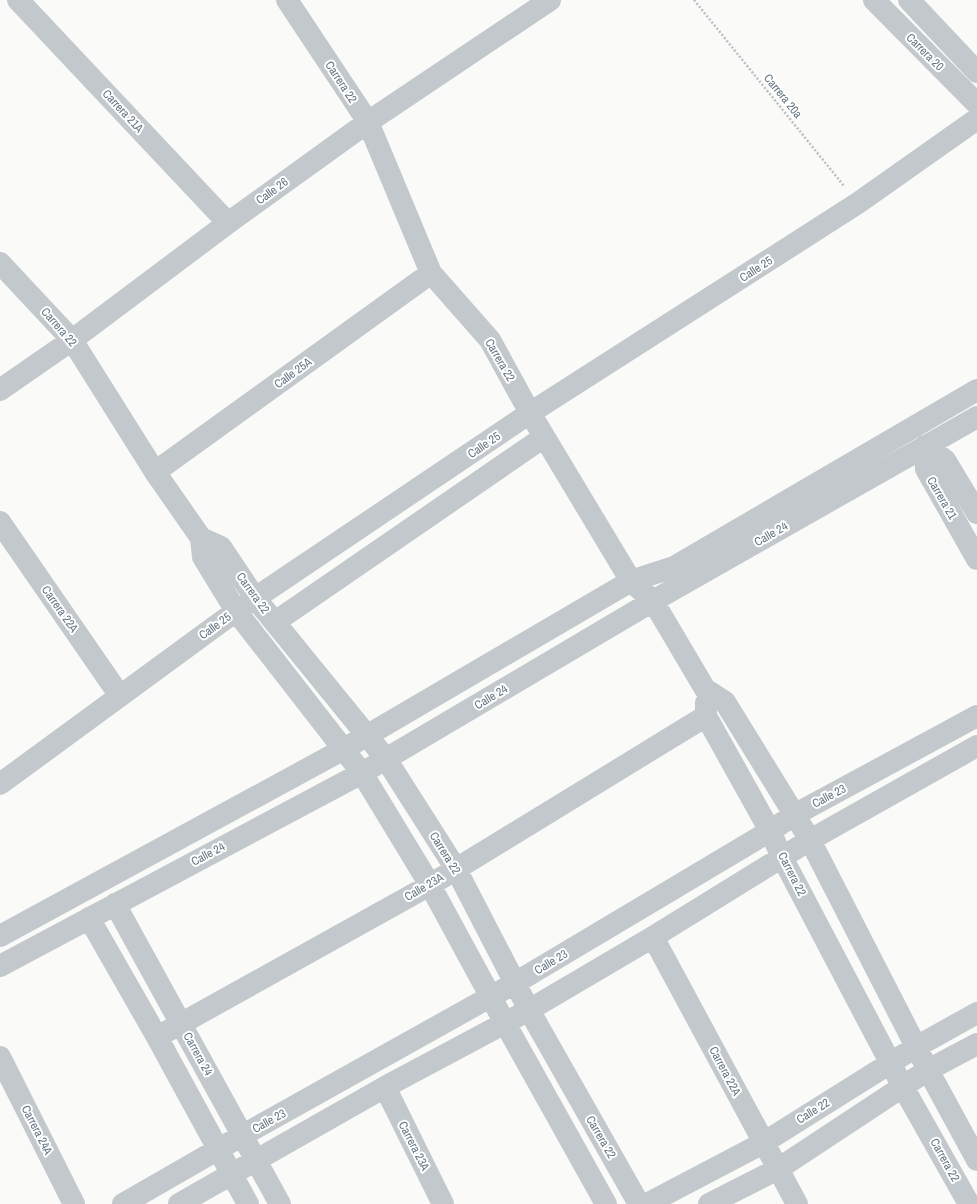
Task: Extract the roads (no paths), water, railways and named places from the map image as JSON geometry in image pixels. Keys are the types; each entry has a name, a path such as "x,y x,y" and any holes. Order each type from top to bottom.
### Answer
{"street":[{"name":"Carrera 21A","path":"18,0 228,223"},
{"name":"Calle 26","path":"0,390 72,340 228,223 368,122 550,0"},
{"name":"Carrera 20","path":"874,0 977,104"},
{"name":"Carrera 20","path":"910,0 977,72"},
{"name":"Carrera 22","path":"286,3 368,122 431,273 490,340 544,437 631,581 653,601 705,689 725,702 810,840 928,1070 977,1160"},
{"name":"Calle 25","path":"0,784 255,598 530,413 858,203 977,119"},
{"name":"Carrera 22","path":"0,263 72,340 155,472 201,538 203,558 236,611 362,773 430,885 490,997 606,1204"},
{"name":"Calle 25A","path":"155,472 431,273"},
{"name":"Calle 24","path":"0,936 344,748 631,581 674,567 977,390"},
{"name":"Calle 24","path":"0,966 362,773 653,601 977,418"},
{"path":"275,622 544,437"},
{"name":"Carrera 21","path":"926,446 945,460 977,513"},
{"name":"Carrera 21","path":"926,446 926,469 977,559"},
{"name":"Carrera 22A","path":"0,522 120,696"},
{"name":"Carrera 22","path":"201,538 221,547 255,598 386,759 456,869 529,1010 640,1204"},
{"name":"Carrera 22","path":"705,689 706,716 770,831 782,857 903,1087 969,1204"},
{"name":"Calle 23A","path":"156,1037 430,885 706,716"},
{"name":"Calle 23","path":"123,1204 219,1150 242,1135 515,983 770,831 794,815 977,716"},
{"path":"179,1204 384,1087 529,1010 653,938 810,840 977,746"},
{"name":"Carrera 24","path":"115,904 280,1204"},
{"path":"89,918 248,1204"},
{"name":"Carrera 22A","path":"653,938 797,1204"},
{"name":"Calle 22","path":"647,1204 763,1143 891,1062 977,1013"},
{"path":"709,1204 778,1169 928,1070 977,1044"},
{"name":"Carrera 24A","path":"0,1057 74,1204"},
{"name":"Carrera 23A","path":"384,1087 443,1204"}]}
